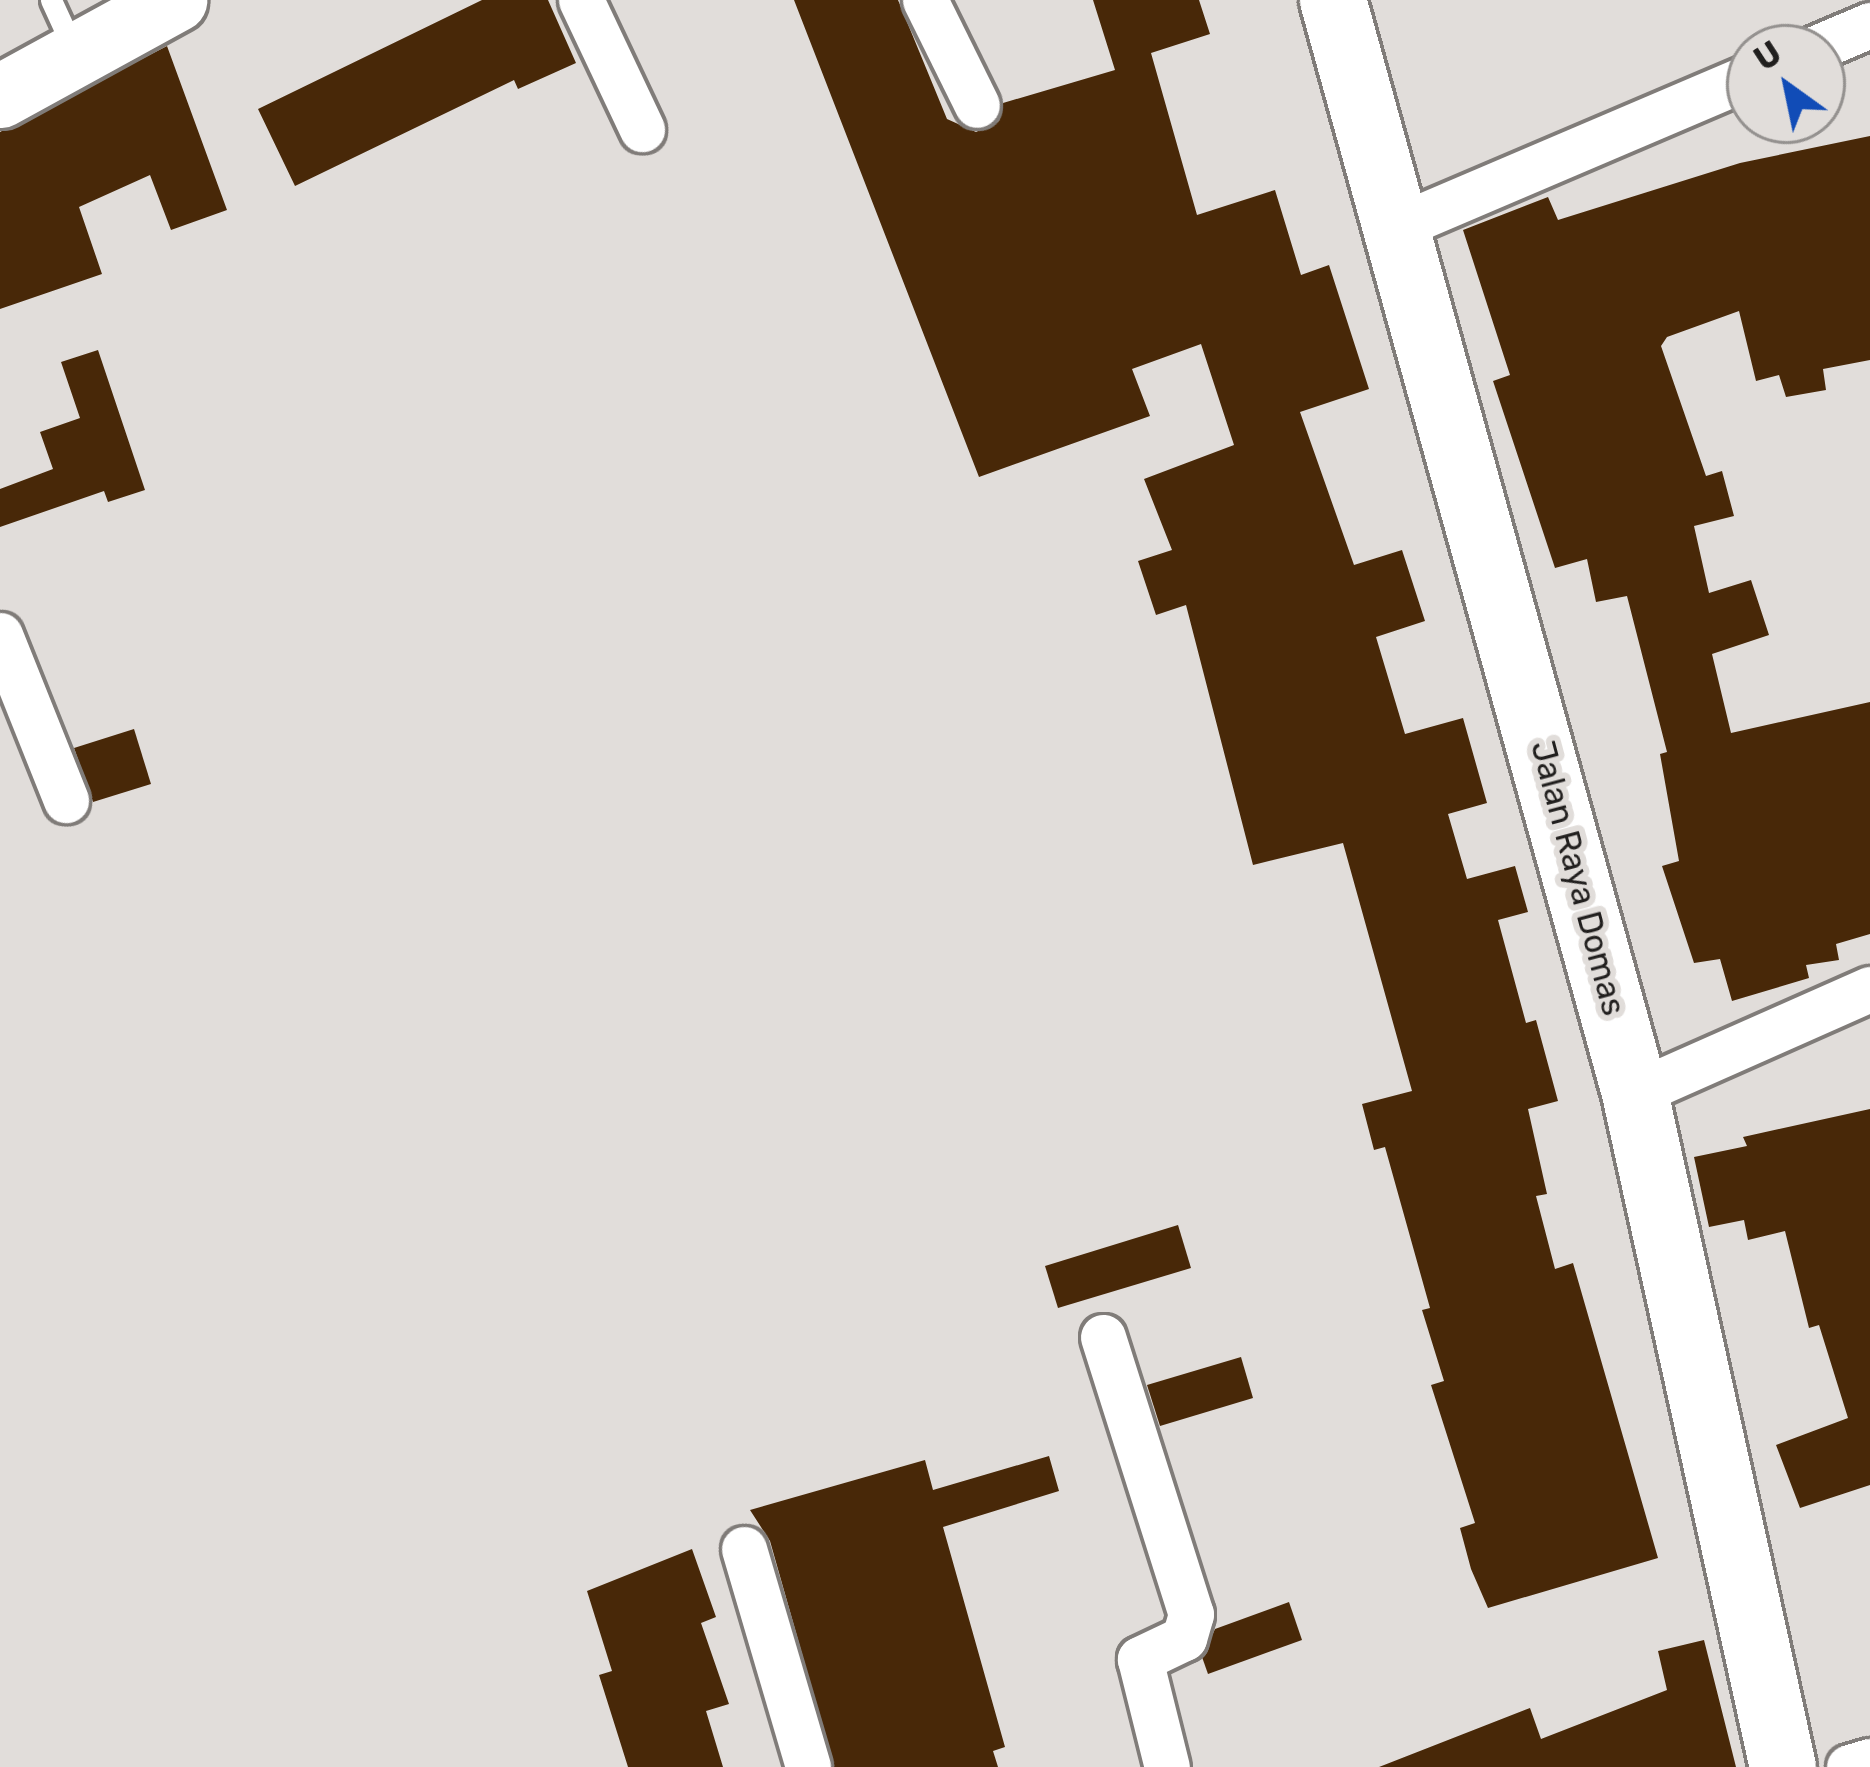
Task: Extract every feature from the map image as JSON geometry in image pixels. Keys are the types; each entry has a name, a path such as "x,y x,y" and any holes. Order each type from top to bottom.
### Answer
{"highway":[{"name":"Jalan Raya Domas","path":"1333,0 1635,1093 1783,1767"}],"main road":[{"path":"0,96 63,27 175,0"}],"street":[{"path":"581,0 642,129"},
{"path":"925,0 976,105"},
{"path":"1394,228 1726,86"},
{"path":"0,635 66,800"},
{"path":"1635,1093 1870,989"},
{"path":"1103,1336 1191,1614 1184,1638 1140,1659 1167,1767"},
{"path":"744,1549 808,1767"},
{"path":"1849,1767 1870,1762"}],"building":[{"path":"482,0 548,0 576,63 518,89 514,80 295,186 258,109"},
{"path":"794,0 898,0 947,119 976,132 999,121 1003,103 1115,70 1093,0 1199,0 1210,34 1151,53 1197,215 1275,190 1301,275 1329,265 1369,389 1300,412 1354,565 1402,550 1425,621 1376,637 1405,734 1463,718 1487,803 1448,814 1467,879 1515,866 1528,912 1498,920 1526,1023 1536,1020 1558,1101 1528,1109 1547,1194 1536,1196 1555,1269 1573,1263 1658,1558 1488,1608 1471,1569 1460,1528 1475,1523 1431,1385 1444,1381 1422,1310 1430,1308 1385,1147 1374,1150 1362,1104 1412,1091 1343,843 1253,865 1186,605 1156,615 1138,561 1172,550 1144,479 1234,445 1201,344 1132,369 1150,416 979,477"},
{"path":"167,46 227,210 171,230 150,175 79,207 102,274 0,309 0,132"},
{"path":"1870,136 1870,360 1823,369 1826,390 1786,397 1779,375 1756,381 1739,311 1667,337 1661,346 1706,476 1722,471 1734,516 1694,526 1709,593 1751,580 1769,635 1712,654 1731,733 1870,702 1870,934 1836,944 1839,960 1806,965 1809,978 1732,1001 1720,959 1694,963 1662,866 1679,861 1660,754 1667,752 1627,596 1596,602 1587,559 1555,568 1493,381 1510,375 1463,230 1548,197 1558,220 1740,163"},
{"path":"98,350 145,490 108,502 104,491 0,527 0,489 53,469 40,432 80,418 61,362"},
{"path":"134,729 151,784 93,802 74,748"},
{"path":"1870,1109 1870,1485 1800,1508 1776,1445 1848,1418 1819,1325 1809,1328 1785,1231 1748,1240 1744,1220 1709,1227 1694,1157 1747,1146 1743,1137"},
{"path":"1178,1225 1191,1268 1058,1308 1045,1266"},
{"path":"1241,1357 1253,1398 1160,1426 1147,1385"},
{"path":"1049,1456 1059,1491 943,1527 1005,1747 993,1751 998,1767 834,1767 770,1541 750,1510 925,1460 933,1490"},
{"path":"692,1549 716,1617 701,1623 729,1704 706,1711 723,1767 628,1767 599,1675 612,1671 587,1591"},
{"path":"1289,1602 1302,1640 1208,1674 1202,1657 1215,1629"},
{"path":"1704,1640 1736,1767 1379,1767 1530,1708 1541,1739 1667,1690 1658,1651"}]}
